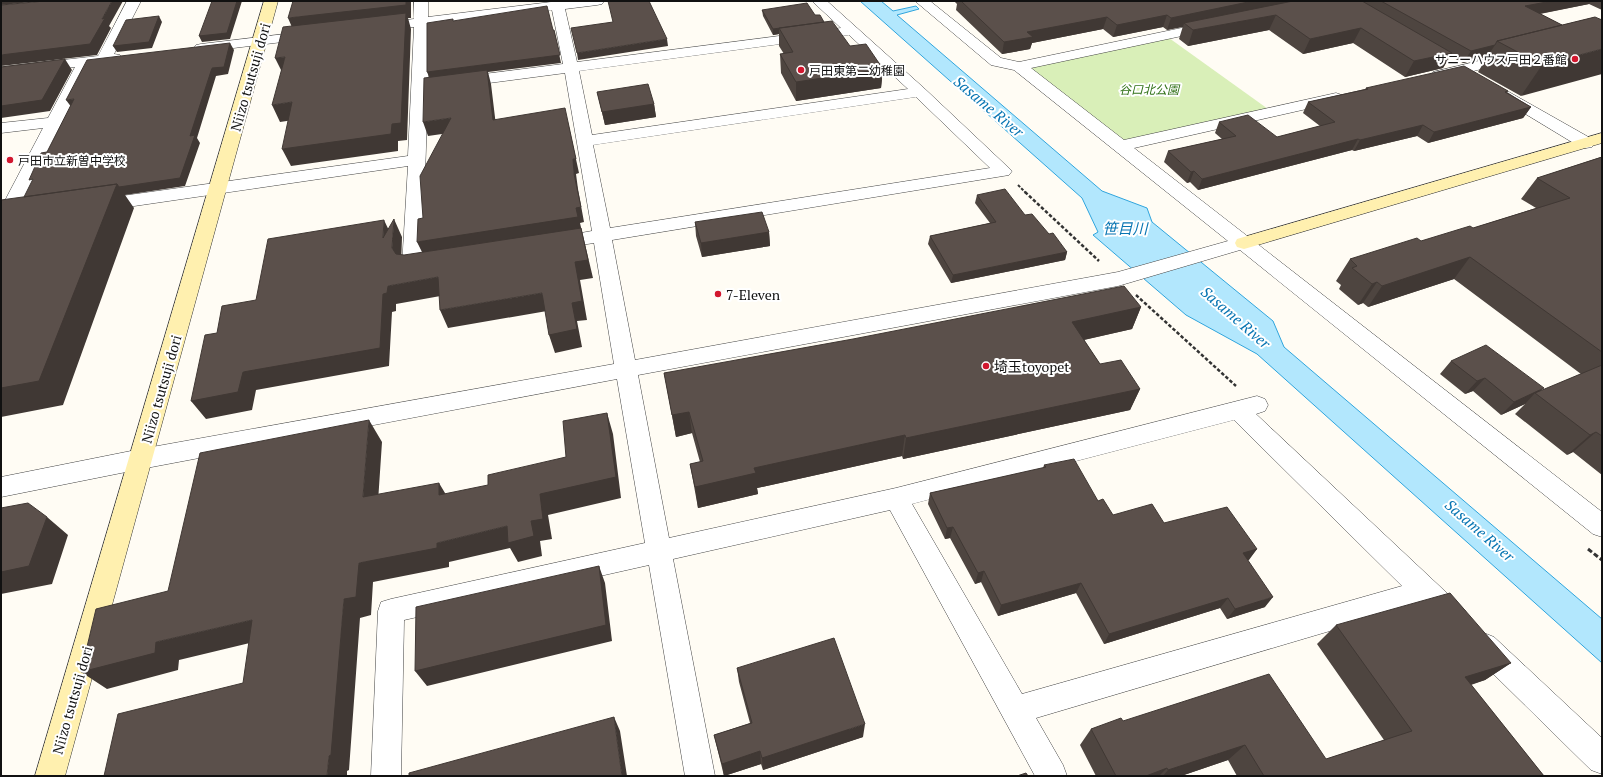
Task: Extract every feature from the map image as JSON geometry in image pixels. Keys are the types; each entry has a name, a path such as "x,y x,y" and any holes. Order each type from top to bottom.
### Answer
{"street":[{"path":"104,59 134,1"},
{"name":"Niizo tsutsuji dori","path":"50,776 271,1"},
{"path":"421,1 420,87 412,266 442,261"},
{"path":"367,29 558,4 597,1"},
{"path":"819,1 920,92 1003,171"},
{"path":"926,2 996,62 1019,66 1226,23"},
{"path":"558,4 585,141 658,551 700,776"},
{"path":"420,87 851,31"},
{"path":"190,49 321,34"},
{"path":"1422,79 1528,53"},
{"path":"1,72 128,56"},
{"path":"1441,58 1481,82"},
{"path":"3,223 85,62"},
{"path":"1019,66 1602,526"},
{"path":"1494,89 1594,141"},
{"path":"585,141 920,92"},
{"path":"1120,146 1352,94"},
{"path":"1,128 54,122"},
{"path":"1,487 141,459 1121,278 1217,252 1594,141"},
{"path":"81,208 417,160"},
{"path":"541,245 1003,171"},
{"path":"3,223 27,216"},
{"path":"386,776 391,611 896,498 1248,408 1426,591 1602,759"},
{"path":"896,498 1052,776"},
{"path":"1015,710 1426,591"}],"path":[{"path":"1003,171 1121,278 1248,408"}],"green space":[{"name":"谷口北公園","path":"1169,38 1268,109 1121,142 1028,67"}],"water":[{"name":"笹目川","path":"860,1 881,1 893,11 916,6 919,9 897,15 1102,191 1147,208 1152,222 1273,321 1284,347 1602,619 1602,663 1257,354 1186,315 1093,235 1098,232 1082,198"}],"building":[{"path":"45,1 112,1 102,19 105,18 90,44 1,55 1,5"},
{"path":"212,1 237,1 227,33 199,36"},
{"path":"293,1 406,1 406,5 288,18"},
{"path":"608,1 649,1 667,39 577,53 571,28 613,22"},
{"path":"961,1 1253,1 1171,18 1167,15 1117,25 1107,17 1027,32 1033,37 1004,42"},
{"path":"1293,1 1362,1 1452,53 1414,61 1361,28 1310,39 1276,15 1193,30 1184,23"},
{"path":"1381,1 1552,1 1525,6 1562,25 1497,41 1495,45 1471,51"},
{"path":"807,3 815,15 820,15 824,22 773,29 762,10"},
{"path":"547,6 560,55 427,72 427,23 453,19 453,21"},
{"path":"406,13 401,123 392,124 391,134 282,149 292,102 272,105 285,57 275,58 283,27"},
{"path":"159,16 149,42 113,46 126,20"},
{"path":"1595,17 1602,20 1602,49 1542,65 1497,41"},
{"path":"832,21 850,46 866,44 883,69 796,82 780,54 793,52 779,28"},
{"path":"230,43 224,67 212,68 190,136 195,135 180,178 119,187 117,184 24,197 33,179 29,180 41,153 47,152 74,99 66,100 87,60"},
{"path":"65,59 42,100 1,106 1,67"},
{"path":"1464,66 1508,91 1505,92 1531,107 1434,132 1423,125 1360,140 1358,139 1202,179 1194,171 1191,172 1168,151 1236,136 1219,122 1248,115 1277,137 1335,122 1308,102"},
{"path":"487,70 493,120 565,108 576,159 573,159 574,174 581,207 576,208 578,217 417,242 418,219 423,218 420,176 451,118 423,122 424,78"},
{"path":"648,84 654,104 602,112 597,92"},
{"path":"1602,157 1602,352 1470,257 1382,286 1377,282 1372,284 1352,268 1357,266 1350,259 1417,238 1421,241 1470,226 1473,228 1570,198 1537,178"},
{"path":"117,184 39,381 1,388 1,200"},
{"path":"1005,189 1025,215 1032,214 1049,234 1053,233 1067,252 953,275 930,236 996,222 977,195"},
{"path":"762,212 769,232 701,243 695,222"},
{"path":"394,219 392,248 396,254 404,255 581,228 588,260 575,262 582,301 572,303 577,329 549,335 542,293 440,310 438,277 388,286 387,293 383,294 380,348 243,372 238,392 191,401 205,335 217,333 222,306 256,300 268,239 384,220 383,238"},
{"path":"1124,286 1141,307 1072,322 1100,364 1121,360 1140,389 906,438 905,435 754,468 756,473 695,487 690,464 703,461 689,412 672,415 664,373 853,339"},
{"path":"1486,345 1544,388 1514,402 1485,378 1477,381 1451,361"},
{"path":"1602,365 1602,436 1596,432 1590,435 1535,393"},
{"path":"607,413 616,477 540,494 543,519 531,521 534,536 508,543 507,526 437,543 437,548 359,563 356,597 344,599 331,755 329,756 327,776 104,776 118,714 243,683 252,620 156,642 155,653 81,672 96,609 168,591 200,453 369,420 363,497 439,483 439,495 488,485 488,475 566,457 563,421"},
{"path":"1074,459 1098,501 1103,499 1113,515 1152,504 1164,523 1227,507 1257,549 1243,553 1273,597 1235,609 1228,598 1109,634 1081,583 1001,605 984,571 978,573 953,527 947,528 930,493 1046,467 1044,465"},
{"path":"28,503 47,517 29,566 1,572 1,508"},
{"path":"599,566 606,625 415,671 416,607"},
{"path":"1450,593 1511,663 1465,677 1544,776 1264,776 1245,745 1168,770 1167,768 1146,776 1116,776 1091,729 1121,718 1123,721 1269,674 1326,759 1412,731 1336,625"},
{"path":"834,638 865,724 762,758 760,751 722,764 714,735 752,723 737,668"},
{"path":"614,717 622,776 409,776 409,773"},
{"path":"1026,773 1028,776 1017,776"}],"place":[{"name":"サニーハウス戸田２番館","path":"1575,59"},
{"name":"戸田東第二幼稚園","path":"801,70"},
{"name":"戸田市立新曽中学校","path":"10,160"},
{"name":"7-Eleven","path":"718,294"},
{"name":"埼玉toyopet","path":"986,366"}],"water label":[{"name":"Sasame River","path":"989,106"},
{"name":"Sasame River","path":"1236,317"},
{"name":"Sasame River","path":"1480,530"}]}
